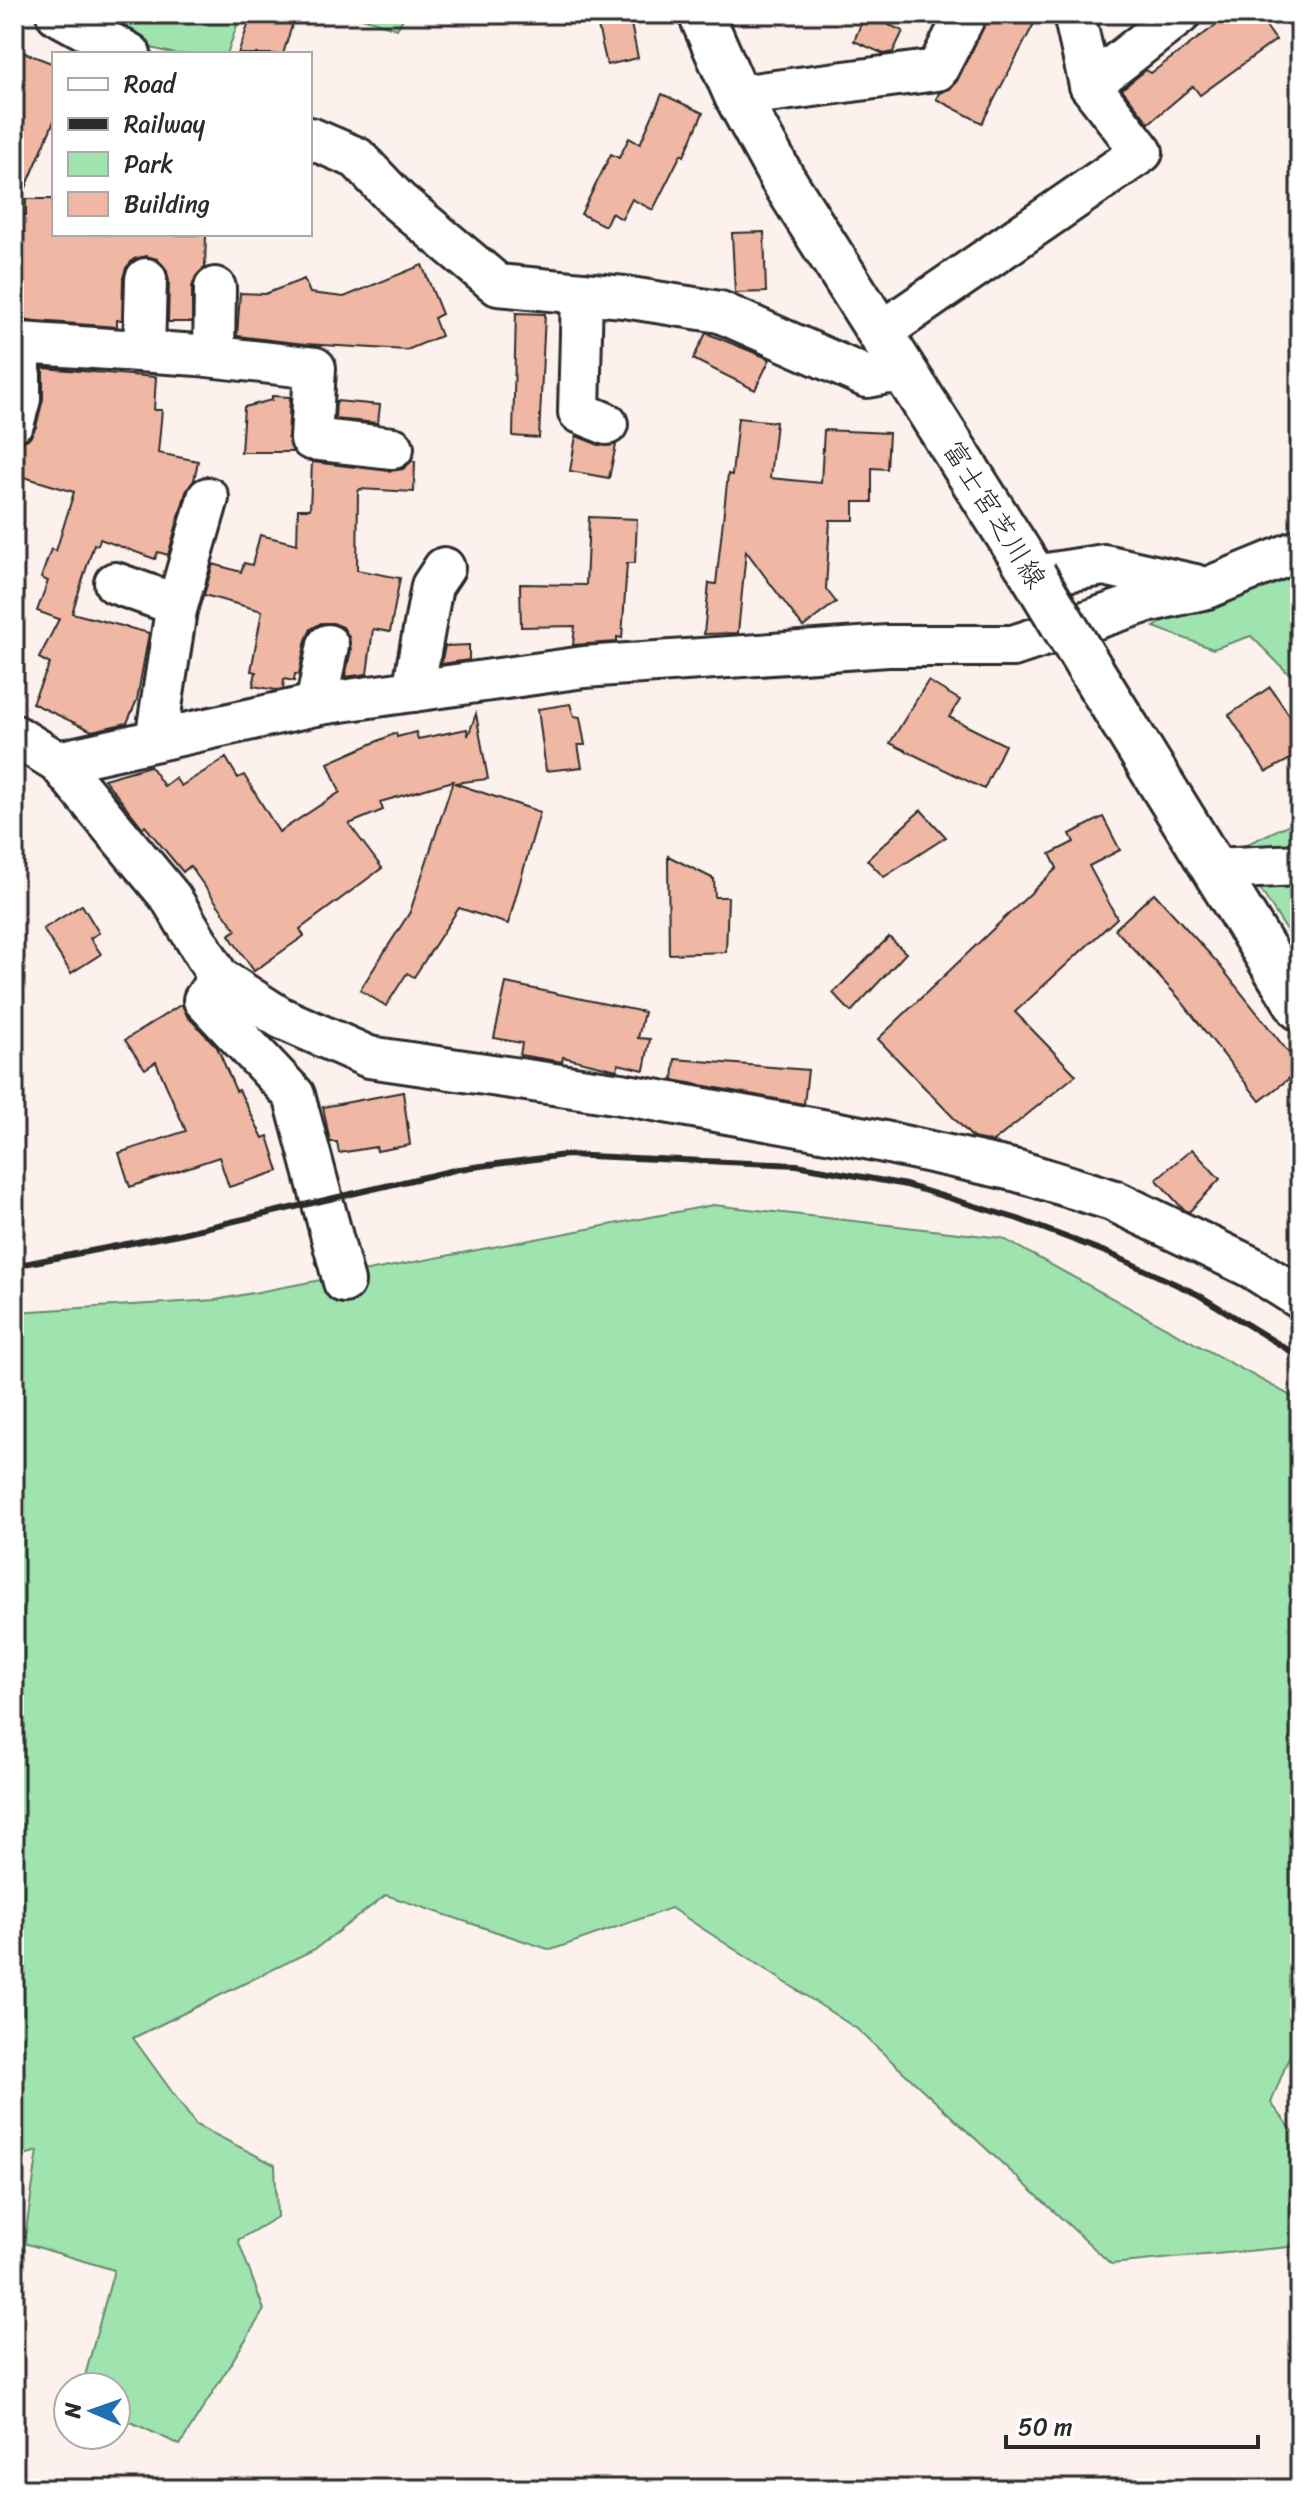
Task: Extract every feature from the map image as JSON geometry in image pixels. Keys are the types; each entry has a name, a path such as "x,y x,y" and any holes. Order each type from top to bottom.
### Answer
{"main road":[{"name":"富士宮芝川線","path":"701,14 737,96 782,178 908,374 1300,1008"}],"street":[{"path":"57,14 122,52"},
{"path":"737,96 937,70 966,14"},
{"path":"881,332 1142,152 1090,85 1074,14"},
{"path":"1090,85 1180,14"},
{"path":"312,139 357,158 398,201 498,285 720,312 867,377 888,373 908,374"},
{"path":"144,351 146,279"},
{"path":"214,356 215,288"},
{"path":"582,293 579,412 607,424"},
{"path":"14,421 20,399 20,343 144,351 315,368 311,439 393,448"},
{"path":"156,740 177,605 208,498"},
{"path":"58,762 316,705 584,667 888,646 1013,646 1142,603 1207,588 1300,550"},
{"path":"1034,576 1104,565 1207,588"},
{"path":"413,691 432,586 444,568"},
{"path":"115,583 177,605"},
{"path":"316,705 328,645"},
{"path":"14,735 58,762 171,898 219,978 281,1018 369,1057 636,1096 866,1138 1018,1171 1112,1200 1251,1267 1300,1298"},
{"path":"1213,869 1300,865"},
{"path":"219,978 204,1000 294,1095 344,1282"}],"green space":[{"path":"109,14 241,14 228,52 168,52 151,48"},
{"path":"350,14 406,14 397,29"},
{"path":"1300,540 1300,685 1251,636 1213,649 1154,627 1283,546"},
{"path":"1300,819 1300,951 1235,850"},
{"path":"713,1205 1002,1238 1300,1401 1300,2029 1271,2103 1300,2140 1300,2246 1111,2264 857,2029 671,1908 551,1950 386,1895 315,1949 133,2038 196,2125 275,2165 277,2217 238,2240 264,2310 180,2445 132,2422 132,2371 86,2371 114,2270 24,2243 38,2151 14,2158 14,1312 216,1300"}],"building":[{"path":"252,14 268,14 293,22 284,52 239,52"},
{"path":"595,14 629,14 638,58 607,65"},
{"path":"865,14 893,14 889,25 903,31 893,52 884,54 854,41"},
{"path":"990,14 1039,14 982,123 936,99 939,93 950,89 957,81"},
{"path":"1231,14 1257,14 1276,40 1200,95 1193,86 1149,123 1122,89 1146,70 1151,73"},
{"path":"20,51 52,63 52,126 25,190"},
{"path":"662,94 703,113 684,156 681,154 653,210 632,199 622,219 611,213 605,226 581,214 611,154 619,158 629,138 640,144"},
{"path":"26,199 52,199 52,236 206,236 205,267 196,276 192,287 192,322 168,322 169,280 166,269 157,259 146,256 134,259 126,268 122,320 117,320 117,327 24,320 18,215 26,215"},
{"path":"764,232 766,292 735,293 732,233"},
{"path":"422,265 442,314 434,318 441,336 407,350 237,336 240,293 265,294 304,279 310,293 344,297"},
{"path":"516,313 545,314 539,438 513,436"},
{"path":"706,333 770,359 755,390 693,359"},
{"path":"43,368 156,377 154,410 162,410 158,453 198,461 168,555 158,552 155,559 100,539 98,545 94,544 72,613 149,633 137,700 127,723 92,731 32,703 50,664 39,658 59,619 37,611 48,581 41,578 51,549 56,551 74,492 14,474 19,443 30,438 36,427 43,399"},
{"path":"272,396 290,397 288,438 293,452 241,452 244,407 272,400"},
{"path":"336,401 380,405 378,423 335,419"},
{"path":"738,418 776,422 770,478 821,483 824,430 889,433 887,469 872,468 872,502 854,502 854,520 830,520 826,589 836,602 803,627 746,551 738,633 704,634 709,583 716,584 728,474 732,475"},
{"path":"576,436 599,445 616,445 609,478 570,471"},
{"path":"415,461 414,492 360,489 358,492 357,570 400,578 390,632 373,629 367,674 345,677 351,650 349,637 343,627 321,623 311,629 299,674 295,674 294,681 284,679 283,689 276,690 253,686 256,672 251,671 262,611 204,595 213,564 241,572 244,563 252,565 260,535 297,544 298,509 310,509 312,462 390,471 403,469"},
{"path":"589,517 637,519 635,563 627,563 622,638 617,637 617,642 573,645 575,626 521,627 520,584 586,585"},
{"path":"469,645 469,660 441,664 445,646"},
{"path":"928,681 960,700 949,717 1005,745 984,789 890,743"},
{"path":"1270,687 1300,731 1300,754 1266,772 1229,715"},
{"path":"570,704 574,716 580,717 585,745 578,745 582,767 546,771 538,709"},
{"path":"476,714 488,779 454,783 540,812 508,924 459,908 414,977 407,973 386,1006 360,990 410,912 453,781 380,802 383,810 349,824 382,868 300,929 304,936 254,971 229,935 236,930 190,866 183,872 104,779 150,766 164,786 175,778 181,786 226,758 238,778 244,775 279,832 340,792 328,763 396,733 397,737 416,732 418,739 467,729 468,736"},
{"path":"921,810 946,837 884,877 867,860"},
{"path":"1103,817 1120,850 1089,866 1117,918 1015,1012 1076,1075 993,1142 973,1138 878,1039 1057,868 1050,854 1074,842 1070,834"},
{"path":"668,856 714,879 715,897 728,897 726,952 669,954"},
{"path":"1154,893 1216,961 1300,1067 1260,1101 1178,997 1115,929"},
{"path":"82,905 99,933 90,938 101,954 71,973 43,929"},
{"path":"889,937 906,953 851,1012 833,993"},
{"path":"506,983 644,1012 638,1038 650,1039 644,1070 618,1064 617,1070 563,1057 562,1062 520,1055 522,1043 494,1038"},
{"path":"182,1004 187,1016 217,1047 236,1091 239,1090 263,1138 268,1136 279,1171 229,1187 219,1157 130,1187 119,1153 186,1131 156,1062 145,1069 125,1040"},
{"path":"675,1059 808,1070 804,1104 673,1080"},
{"path":"403,1092 410,1145 339,1153 337,1142 330,1142 323,1107"},
{"path":"1192,1149 1220,1179 1189,1212 1156,1179"}],"railway":[{"path":"14,1266 183,1233 459,1169 565,1155 797,1165 906,1185 1018,1219 1108,1253 1197,1294 1300,1357"}]}
